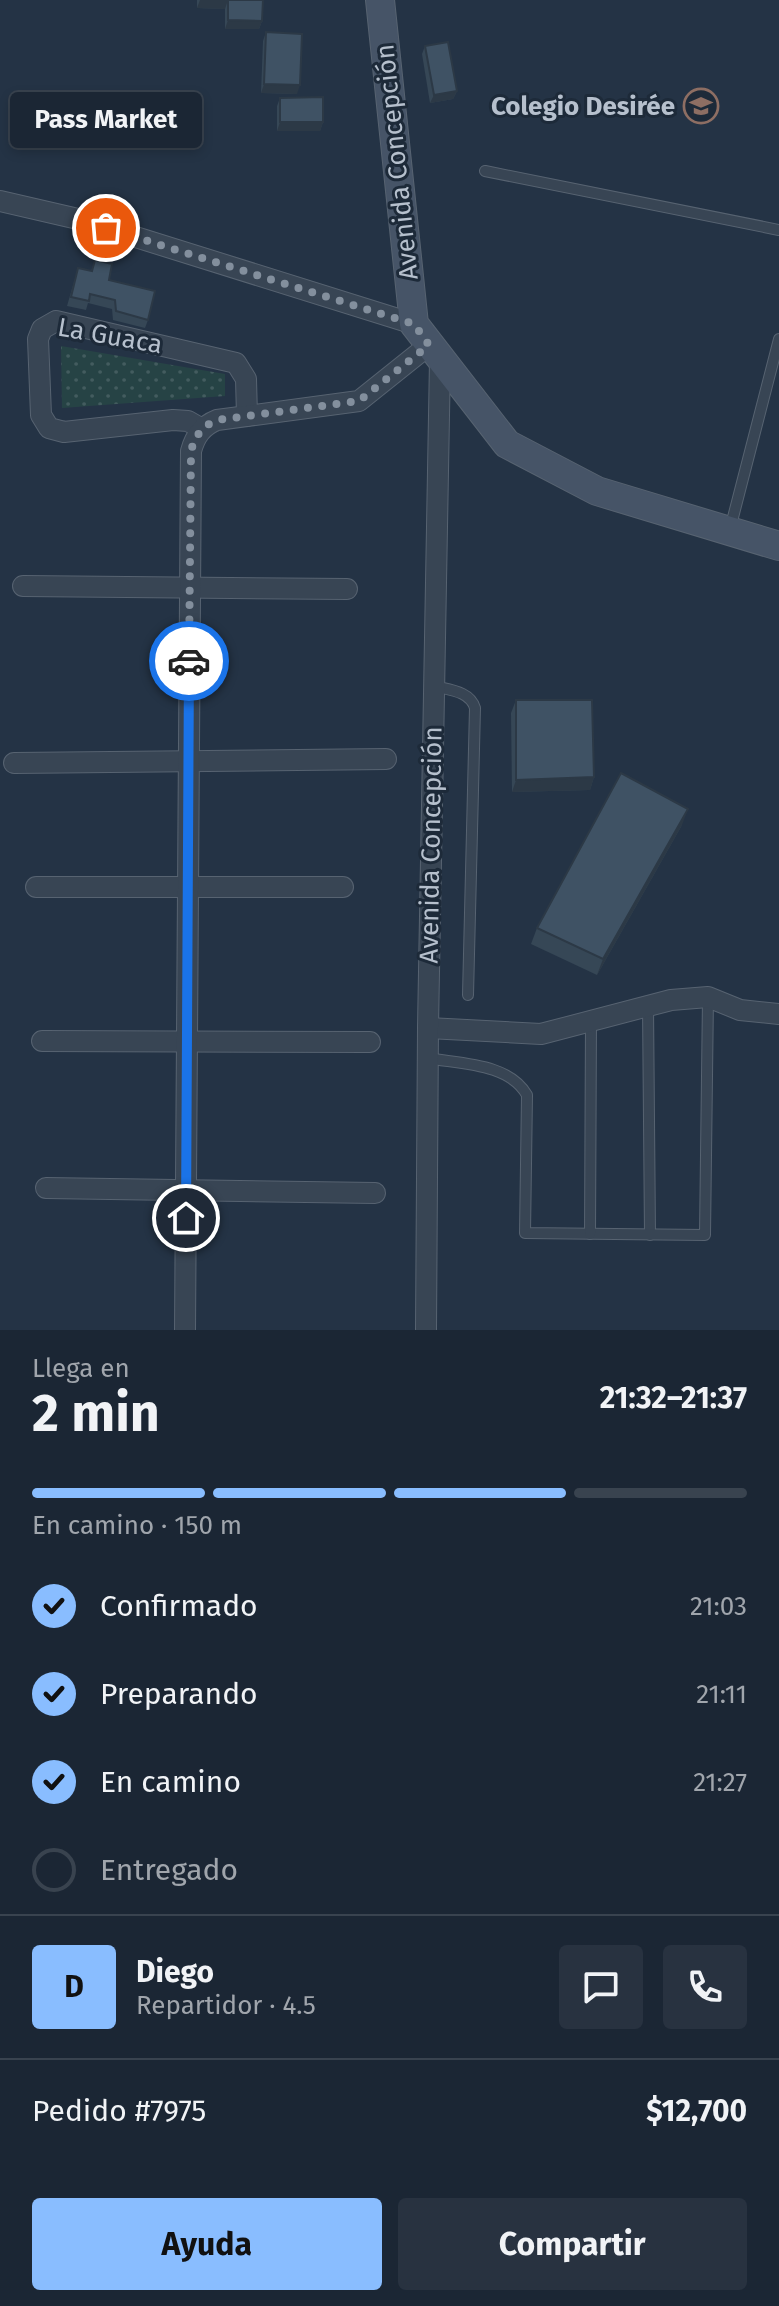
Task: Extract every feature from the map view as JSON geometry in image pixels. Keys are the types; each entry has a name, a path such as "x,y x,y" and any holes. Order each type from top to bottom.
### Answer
{"street":[{"name":"Avenida Concepción","path":"380,0 428,343 434,686 426,1330"},
{"path":"0,201 78,219 428,343 507,444 597,491 779,546"},
{"name":"La Guaca","path":"202,429 180,420 64,432 49,428 41,415 38,339 42,329 50,322 61,322 229,360 245,373 247,416"},
{"path":"185,1330 191,451 202,429 217,420 359,401 428,343"},
{"path":"23,586 347,589"},
{"path":"14,763 386,759"},
{"path":"36,887 343,887"},
{"path":"428,1028 541,1034 671,1000 708,997 740,1010 779,1014"},
{"path":"42,1041 370,1042"},
{"path":"46,1188 375,1193"}],"lane":[{"path":"485,171 779,230"},
{"path":"730,531 779,339"},
{"path":"434,686 467,695 473,699 475,708 468,995"},
{"path":"427,1058 508,1075 521,1085 527,1095 525,1233 705,1235 708,997"},
{"path":"648,1006 650,1235"},
{"path":"590,1234 591,1021"}],"green space":[{"path":"61,346 225,374 225,396 62,408"}],"building":[{"path":"228,0 263,0 262,21 228,20"},
{"path":"266,32 302,34 300,85 264,84"},
{"path":"448,42 457,91 434,95 425,46"},
{"path":"323,97 323,122 280,122 280,98"},
{"path":"95,260 112,264 109,280 155,291 148,320 116,311 115,300 90,294 89,301 71,297 78,268 92,271"},
{"path":"516,700 592,700 594,777 516,780"},
{"path":"621,773 688,809 603,959 537,928"}],"way so far":[{"path":"106,228 414,324 429,345 359,401 226,418 209,423 202,429 191,451 189,661"}],"place":[{"name":"Colegio Desirée","path":"701,106"},
{"name":"Pass Market","path":"106,228"}],"route":[{"path":"186,1218 189,661"}]}
